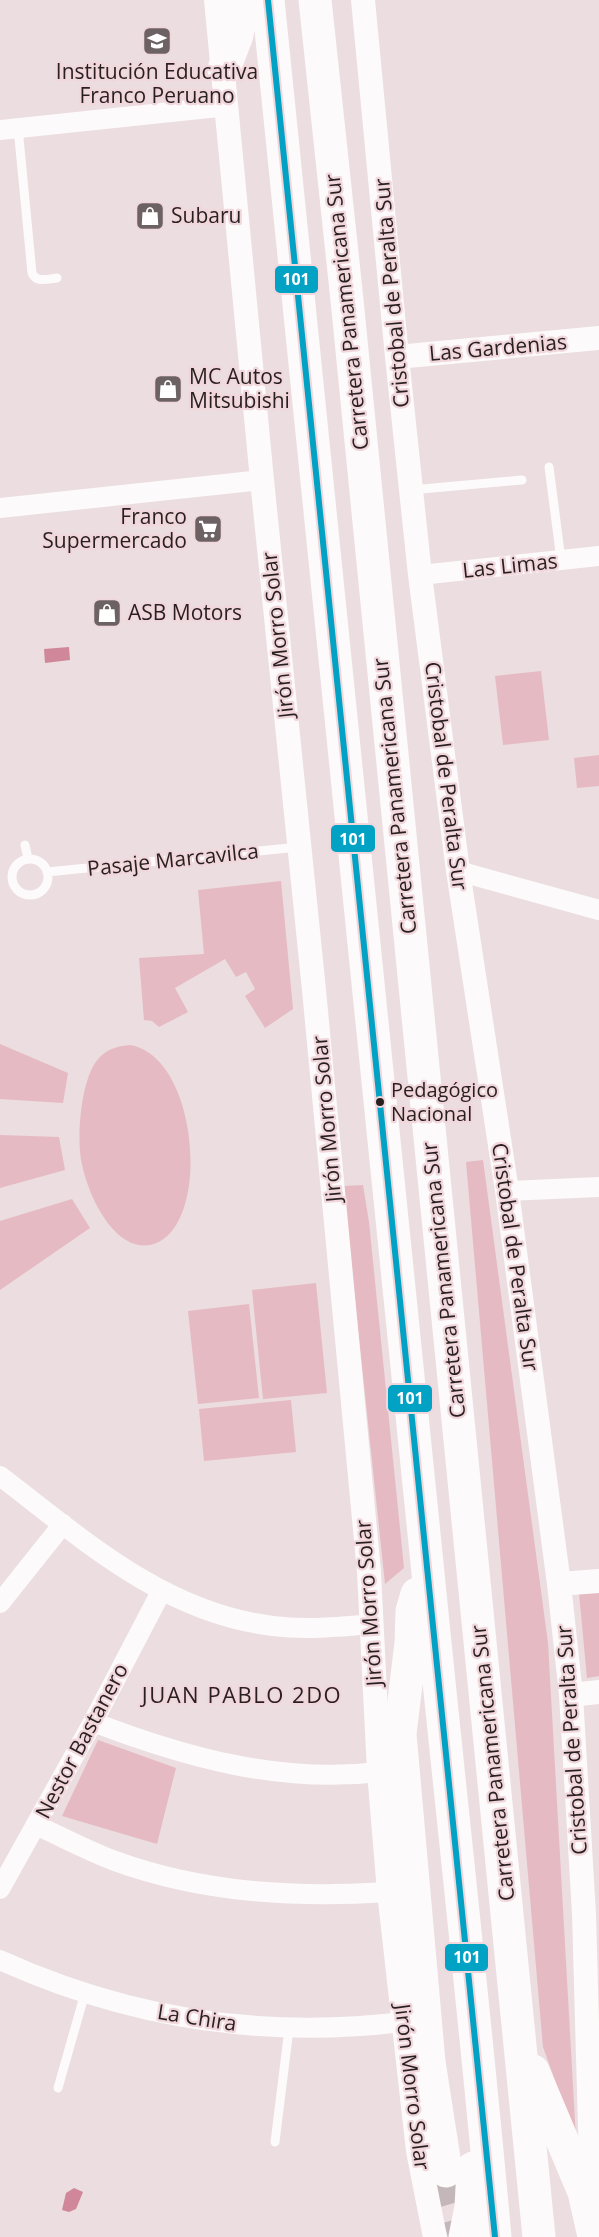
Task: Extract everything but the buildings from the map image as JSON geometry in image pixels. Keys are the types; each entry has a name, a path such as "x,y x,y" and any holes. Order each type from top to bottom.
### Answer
{"highway":[{"path":"224,69 237,35 243,0"},
{"name":"Carretera Panamericana Sur","path":"268,0 394,1221 495,2237"},
{"name":"Carretera Panamericana Sur","path":"315,0 347,300 539,2237"},
{"path":"427,1563 412,1611 410,1653 400,1734 429,2062 446,2171"},
{"path":"521,2042 584,2192 593,2232"},
{"path":"465,2237 471,2207 479,2061"}],"street":[{"name":"Jirón Morro Solar","path":"216,0 314,990 373,1624 378,1772 389,1892 418,2151 435,2237"},
{"name":"Cristobal de Peralta Sur","path":"363,0 420,575 458,871 507,1191 559,1584 571,1695 591,1913 593,2232"},
{"path":"9,129 228,106"},
{"name":"Las Gardenias","path":"397,357 599,338"},
{"path":"0,508 262,480"},
{"name":"Las Limas","path":"420,575 599,556"},
{"path":"458,871 599,910"},
{"path":"507,1191 599,1186"},
{"path":"0,1476 131,1574 161,1592 202,1609 242,1621 273,1626 312,1629 373,1624"},
{"path":"0,1603 63,1524"},
{"path":"559,1584 599,1581"},
{"name":"Nestor Bastanero","path":"0,1889 93,1722 161,1592"},
{"path":"571,1695 599,1692"},
{"path":"93,1722 156,1746 227,1765 348,1776 378,1772"},
{"path":"36,1825 113,1860 164,1876 247,1892 304,1895 389,1892"},
{"name":"La Chira","path":"0,1960 85,1993 140,2009 213,2023 289,2029 376,2026 403,2022"}],"lane":[{"path":"9,129 32,273 39,280 57,278"},
{"path":"549,467 561,560"},
{"path":"411,490 522,480"},
{"path":"25,845 28,859"},
{"name":"Pasaje Marcavilca","path":"47,872 299,847"},
{"path":"28,859 40,862 47,872 46,884 42,890 31,894 19,891 14,886 12,874 17,864 28,859"},
{"path":"58,2088 85,1993"},
{"path":"275,2142 289,2029"}],"shaded area":[{"path":"69,647 70,660 45,663 44,649"},
{"path":"541,671 549,740 503,745 495,676"},
{"path":"599,755 599,786 577,788 574,758"},
{"path":"281,881 293,1009 265,1028 245,996 255,989 246,972 236,977 225,959 175,988 188,1012 159,1027 152,1021 144,1020 139,958 204,954 198,890"},
{"path":"0,1044 68,1073 63,1103 0,1099"},
{"path":"130,1045 154,1057 172,1080 184,1110 190,1145 190,1180 183,1210 170,1233 150,1245 136,1244 122,1238 111,1227 92,1196 80,1151 81,1114 89,1074 104,1053"},
{"path":"0,1135 59,1137 65,1170 0,1188"},
{"path":"483,1160 548,1643 576,2139 543,2047 466,1162"},
{"path":"363,1185 369,1222 404,1568 385,1584 343,1186"},
{"path":"72,1199 90,1228 0,1290 0,1221"},
{"path":"316,1283 327,1393 263,1399 252,1290"},
{"path":"249,1304 259,1398 198,1404 188,1311"},
{"path":"291,1400 296,1452 204,1461 199,1409"},
{"path":"599,1591 599,1676 587,1678 579,1593"},
{"path":"98,1740 176,1768 157,1844 62,1816"},
{"path":"74,2188 83,2192 76,2209 69,2212 62,2210 66,2193"}],"tunnel":[{"path":"446,2171 465,2237"}],"transit line":[{"name":"101","path":"268,0 495,2237"}],"place":[{"name":"Institución Educativa Franco Peruano","path":"157,41"},
{"name":"Subaru","path":"150,216"},
{"name":"MC Autos Mitsubishi","path":"168,389"},
{"name":"Franco Supermercado","path":"208,529"},
{"name":"ASB Motors","path":"107,613"},
{"name":"Pedagógico Nacional","path":"380,1102"}],"district":[{"name":"JUAN PABLO 2DO","path":"242,1695"}]}
